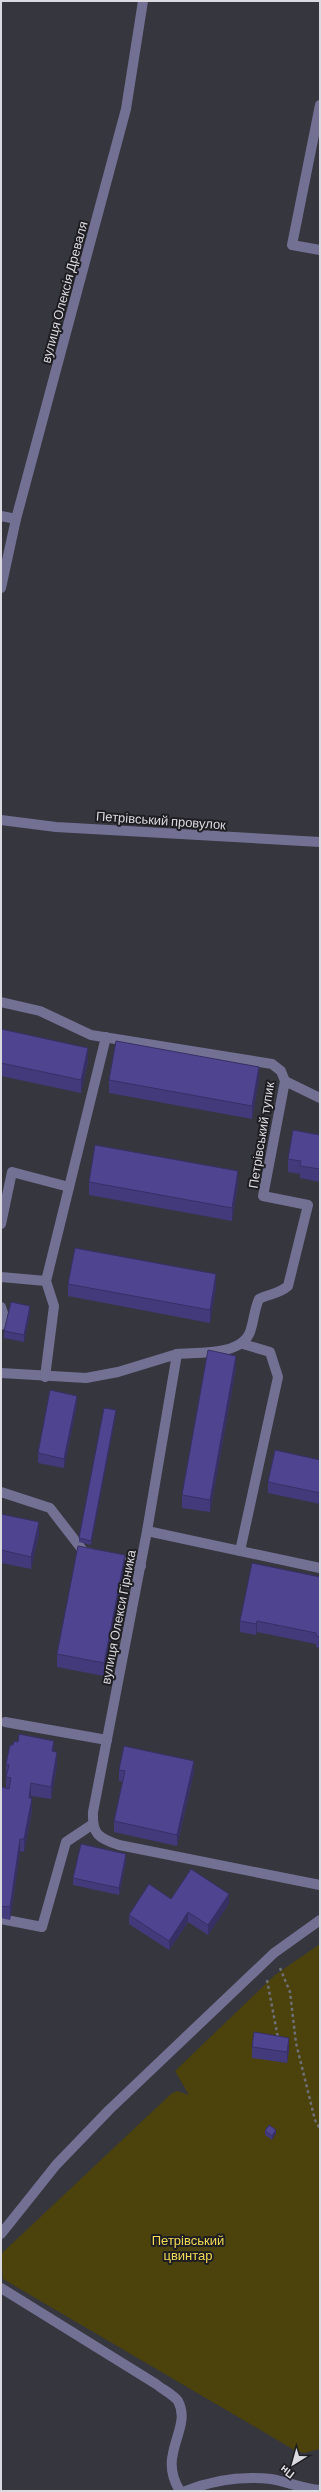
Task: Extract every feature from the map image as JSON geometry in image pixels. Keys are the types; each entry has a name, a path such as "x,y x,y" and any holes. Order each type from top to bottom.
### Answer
{"street":[{"name":"вулиця Олексія Древаля","path":"1,588 16,519 126,109 143,1"},
{"path":"320,105 292,244 320,250"},
{"path":"1,516 16,519"},
{"name":"Петрівський провулок","path":"1,820 56,827 320,842"},
{"name":"Петрівський тупик","path":"1,1002 40,1011 91,1035 272,1064 281,1071 284,1081 263,1196 308,1205 288,1286 281,1292 266,1295 259,1300 250,1333 243,1344"},
{"path":"45,1377 54,1306 46,1281 106,1037"},
{"path":"284,1081 320,1098"},
{"path":"1,1224 12,1172 69,1187"},
{"path":"1,1277 46,1281"},
{"path":"1,1307 3,1313 1,1325"},
{"path":"1,1373 45,1377 86,1378 118,1372 177,1354 229,1349 243,1344 270,1352 278,1377 240,1551"},
{"name":"вулиця Олекси Гірника","path":"93,1824 107,1740 141,1566 177,1354"},
{"path":"1,1492 50,1508 84,1552 141,1566"},
{"path":"147,1531 320,1568"},
{"path":"5,1722 107,1740"},
{"path":"1,1919 42,1927 66,1842 93,1824 96,1834 106,1841 119,1845 320,1885"},
{"path":"1,2234 56,2164 109,2110 264,1962 320,1920"},
{"path":"1,2288 156,2384 178,2400 182,2414 171,2462 173,2479 180,2491"},
{"path":"186,2491 207,2483 241,2478 272,2480 320,2490"}],"path":[{"path":"274,1953 290,1992 296,2043 315,2120 320,2129"},
{"path":"264,1962 279,2044"}],"green space":[{"name":"Петрівський цвинтар","path":"320,1944 320,2449 304,2453 296,2451 3,2279 1,2254 171,2094 177,2091 189,2095 175,2071 275,1975"}],"building":[{"path":"1,1029 88,1048 81,1080 1,1063"},
{"path":"116,1041 259,1067 252,1106 109,1080"},
{"path":"293,1130 320,1135 320,1169 300,1166 301,1161 288,1159"},
{"path":"95,1145 238,1171 232,1208 89,1182"},
{"path":"75,1248 216,1274 210,1310 68,1284"},
{"path":"11,1302 30,1306 24,1335 4,1331"},
{"path":"208,1350 236,1356 210,1500 182,1495"},
{"path":"50,1390 77,1396 64,1459 38,1453"},
{"path":"104,1408 116,1410 91,1541 79,1538"},
{"path":"275,1450 320,1460 320,1493 268,1482"},
{"path":"1,1514 39,1522 31,1557 1,1550"},
{"path":"78,1546 125,1555 104,1663 57,1654"},
{"path":"252,1563 320,1577 320,1637 316,1636 316,1633 257,1621 256,1624 240,1621"},
{"path":"19,1734 54,1741 52,1751 57,1752 51,1787 31,1783 29,1798 32,1798 24,1839 20,1839 10,1907 1,1906 1,1787 9,1789 11,1778 6,1777 9,1765 6,1764 10,1745 13,1745 14,1741 18,1742"},
{"path":"124,1746 194,1761 177,1835 114,1821 125,1771 119,1770"},
{"path":"81,1844 126,1854 119,1888 73,1878"},
{"path":"191,1869 229,1894 208,1925 188,1912 169,1941 129,1915 149,1884 171,1899"},
{"path":"254,2032 289,2038 287,2052 252,2047"},
{"path":"269,2125 276,2130 272,2136 265,2131"}]}
